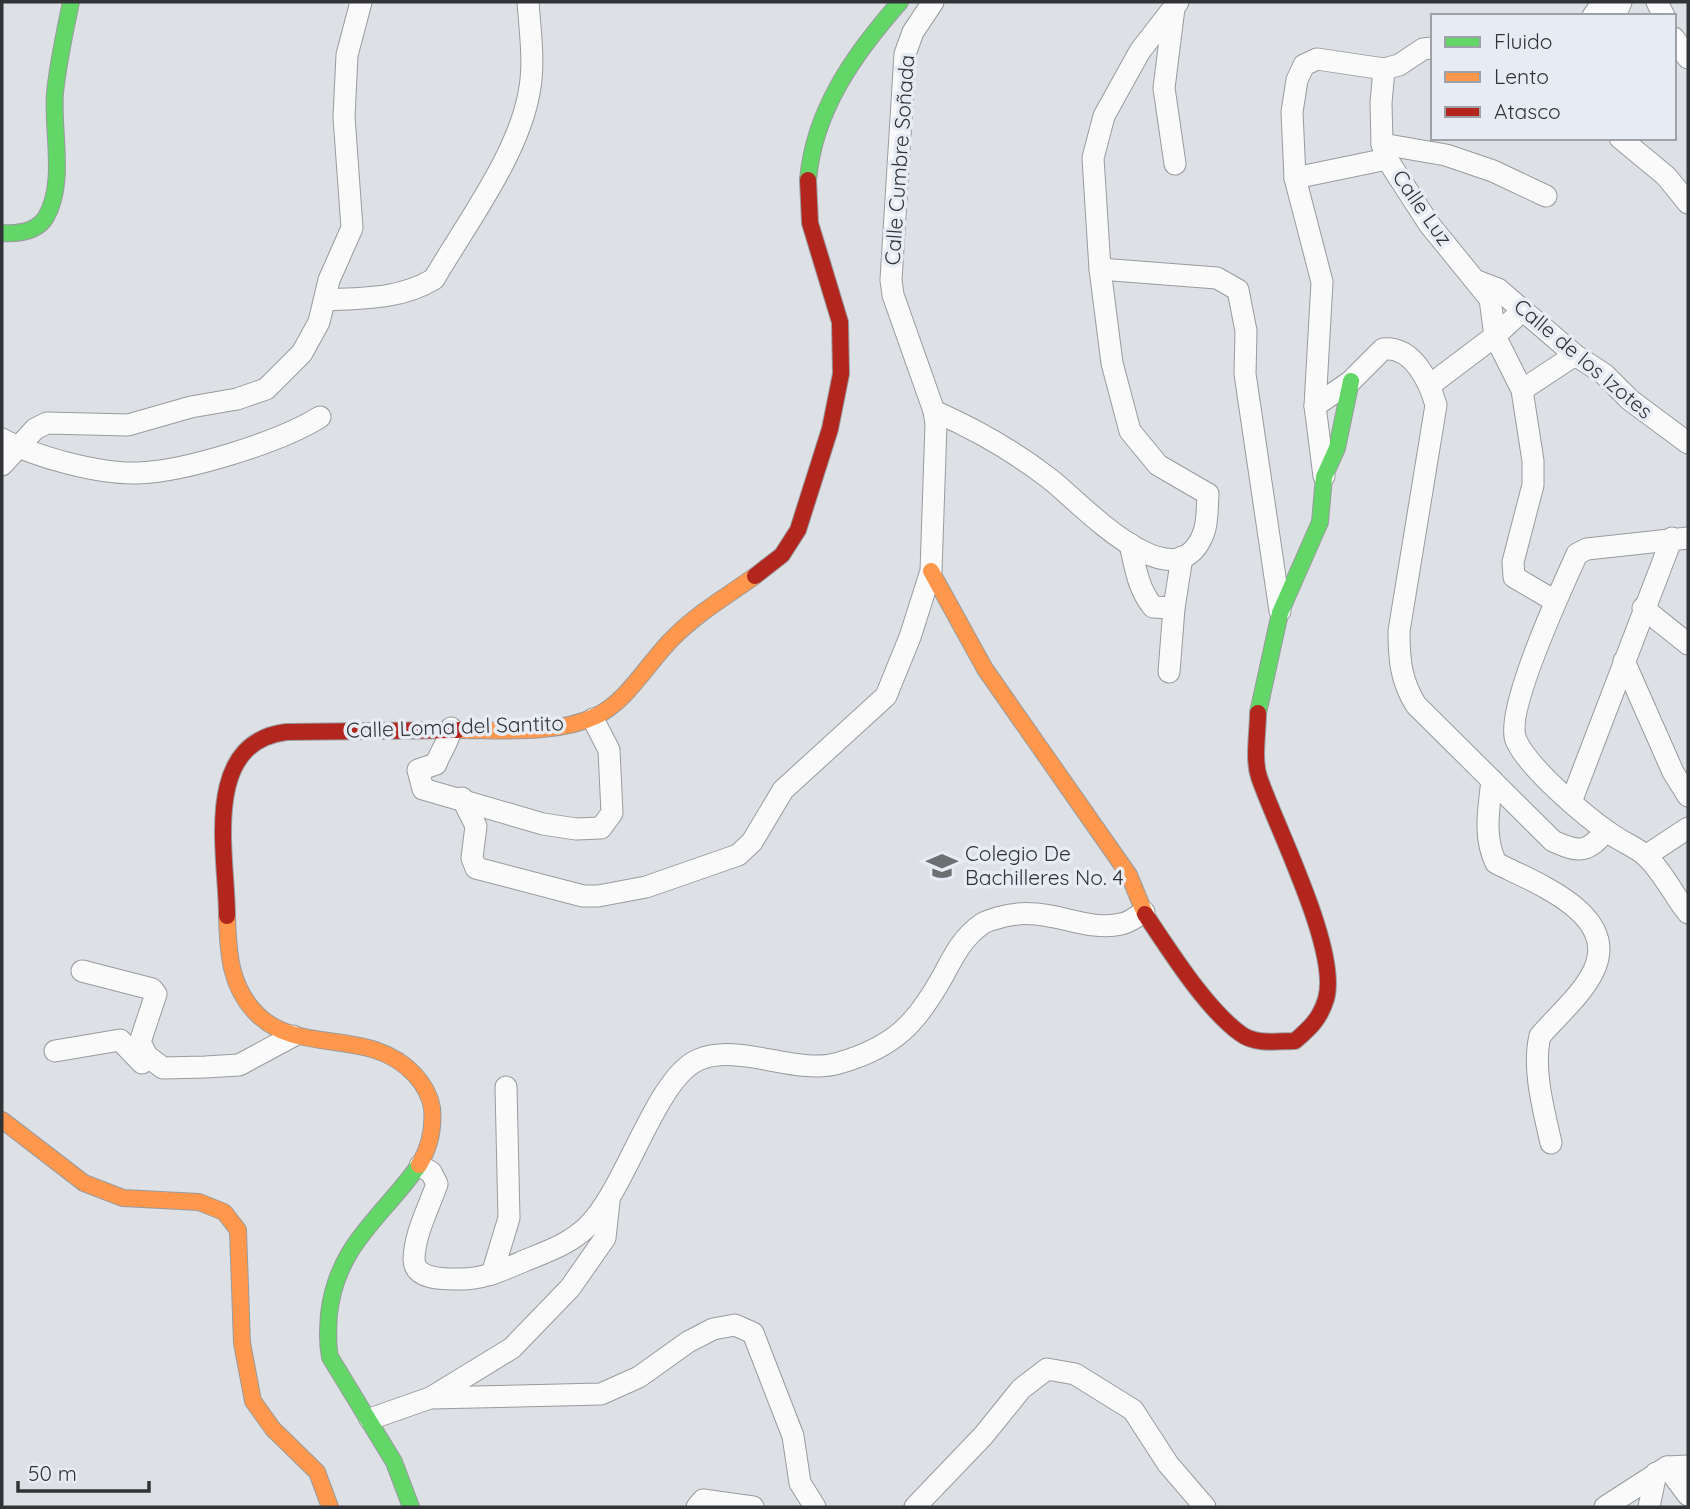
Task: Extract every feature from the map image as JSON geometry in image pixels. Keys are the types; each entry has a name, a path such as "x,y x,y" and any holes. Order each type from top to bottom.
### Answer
{"main road":[{"path":"2,233 14,234 36,228 47,217 53,193 55,95 72,2"},
{"name":"Calle Loma del Santito","path":"370,1419 330,1357 326,1346 331,1298 350,1246 420,1166 431,1130 431,1102 420,1080 398,1057 367,1043 293,1036 267,1023 242,997 229,956 225,803 231,768 246,748 272,734 387,727 559,726 593,719 616,704 644,668 688,622 713,601 783,554 795,536 818,467 841,376 842,334 828,275 810,224 806,184 813,141 841,82 882,20 900,2"},
{"name":"Calle Cumbre Soñada","path":"931,571 985,669 1108,842 1129,875 1144,912 1193,984 1242,1035 1259,1041 1295,1041 1317,1022 1327,997 1327,965 1299,873 1258,774 1258,705 1280,613 1320,523 1324,477 1336,448 1351,381"},
{"path":"2,1119 84,1183 123,1198 199,1202 224,1212 238,1230 245,1368 252,1399 265,1423 316,1466 330,1507"},
{"path":"370,1419 406,1487 411,1507"}],"street":[{"path":"2,465 9,443 47,423 128,425 191,407 237,400 265,389 302,353 319,322 329,280 352,228 344,117 347,55 361,2"},
{"path":"326,300 378,297 416,289 434,279 494,176 521,122 530,92 528,2"},
{"name":"Calle Cumbre Soñada","path":"462,798 476,826 472,858 476,868 583,896 612,894 646,887 738,855 759,832 783,790 886,696 910,637 931,571 934,411 893,295 890,258 905,54 913,32 933,2"},
{"path":"934,411 979,431 1040,472 1130,544 1154,558 1182,557 1199,543 1205,528 1208,494 1158,465 1130,431 1112,363 1100,270 1093,158 1104,117 1140,51 1176,5"},
{"path":"1175,164 1164,88 1176,5"},
{"path":"1676,41 1688,58"},
{"path":"1324,477 1315,406 1322,282 1295,178 1292,111 1297,80 1304,65 1317,59 1384,69 1399,65 1423,49 1431,48"},
{"path":"1384,69 1381,103 1385,151"},
{"path":"1622,140 1666,176 1686,197"},
{"path":"1295,178 1385,151 1446,155 1493,171 1546,196"},
{"name":"Calle Luz","path":"1385,151 1429,224 1490,299 1495,336 1522,390 1533,461 1533,485 1513,570 1514,577 1555,601"},
{"path":"1100,270 1217,278 1238,290 1245,331 1245,374 1280,613"},
{"name":"Calle de los Izotes","path":"1475,280 1498,289 1575,355 1604,374 1630,400 1688,443"},
{"path":"1430,385 1495,336 1523,310"},
{"path":"1315,406 1351,381 1383,349 1401,351 1418,366 1430,385 1436,405 1399,631 1399,666 1407,691 1416,705 1553,841 1570,848 1583,849 1592,847 1606,831"},
{"path":"1522,390 1575,355"},
{"path":"9,443 109,472 138,473 182,466 275,440 320,417"},
{"path":"1680,538 1587,549 1577,554 1555,601 1522,691 1515,729 1516,740 1544,776 1606,831 1647,856 1688,913"},
{"path":"1571,802 1643,608 1680,538"},
{"path":"1130,544 1140,586 1147,600 1153,607 1174,608"},
{"path":"1169,672 1174,608 1182,557"},
{"path":"1643,608 1688,644"},
{"path":"1624,661 1673,772 1688,796"},
{"path":"451,728 450,736 440,750 436,764 418,770 419,783 435,795 462,798 543,824 576,829 601,828 612,813 609,750 593,719"},
{"path":"1492,780 1488,821 1490,850 1496,863 1571,903 1582,912 1594,929 1598,948 1595,969 1540,1036 1538,1046 1542,1102 1551,1143"},
{"path":"1647,856 1688,828"},
{"path":"420,1166 431,1172 437,1184 420,1230 414,1260 416,1268 424,1275 439,1279 465,1280 492,1274 558,1248 587,1227 610,1201 664,1096 681,1073 698,1060 751,1057 801,1064 836,1064 900,1036 920,1014 959,945 983,923 1021,911 1108,926 1124,924 1144,912"},
{"path":"82,971 152,989 156,994 140,1042 146,1056 163,1068 239,1065 293,1036"},
{"path":"55,1051 120,1041 142,1063 146,1056"},
{"path":"492,1274 509,1219 506,1087"},
{"path":"370,1419 430,1398 512,1348 570,1288 605,1238 610,1201"},
{"path":"430,1398 601,1394 639,1377 696,1337 713,1329 735,1325 753,1333 793,1436 800,1483 815,1507"},
{"path":"915,1507 983,1436 1021,1390 1048,1369 1076,1374 1133,1410 1168,1464 1205,1507"},
{"path":"1670,1469 1688,1494"},
{"path":"1605,1507 1670,1469"},
{"path":"1649,1507 1670,1469"},
{"path":"697,1507 703,1500 753,1507"}],"traffic: fast":[{"path":"2,233 21,232 38,226 46,217 52,203 57,173 55,93 71,2"},
{"path":"808,180 819,130 839,84 867,41 900,2"},
{"path":"1258,713 1280,613 1320,522 1324,477 1337,448 1351,381"},
{"path":"411,1507 394,1462 330,1357 328,1331 334,1290 351,1250 419,1165"}],"traffic: slow":[{"path":"931,571 985,669 1129,875 1145,914"},
{"path":"458,730 546,729 596,716 618,701 684,628 755,576"},
{"path":"227,916 228,943 236,982 258,1015 275,1027 294,1035 357,1045 377,1051 397,1060 415,1075 428,1094 432,1108 430,1138 419,1165"},
{"path":"2,1120 84,1183 123,1198 199,1202 224,1212 238,1230 242,1343 253,1401 273,1429 317,1472 330,1507"}],"traffic: jam":[{"path":"755,576 782,555 798,530 830,429 841,374 840,322 810,223 808,180"},
{"path":"1145,914 1202,995 1241,1034 1253,1040 1267,1042 1295,1041 1318,1018 1326,999 1328,978 1324,951 1304,889 1257,770 1258,713"},
{"path":"227,916 224,806 230,779 241,757 259,741 286,732 458,730"}],"place":[{"name":"Colegio De Bachilleres No. 4","path":"942,866"}]}
